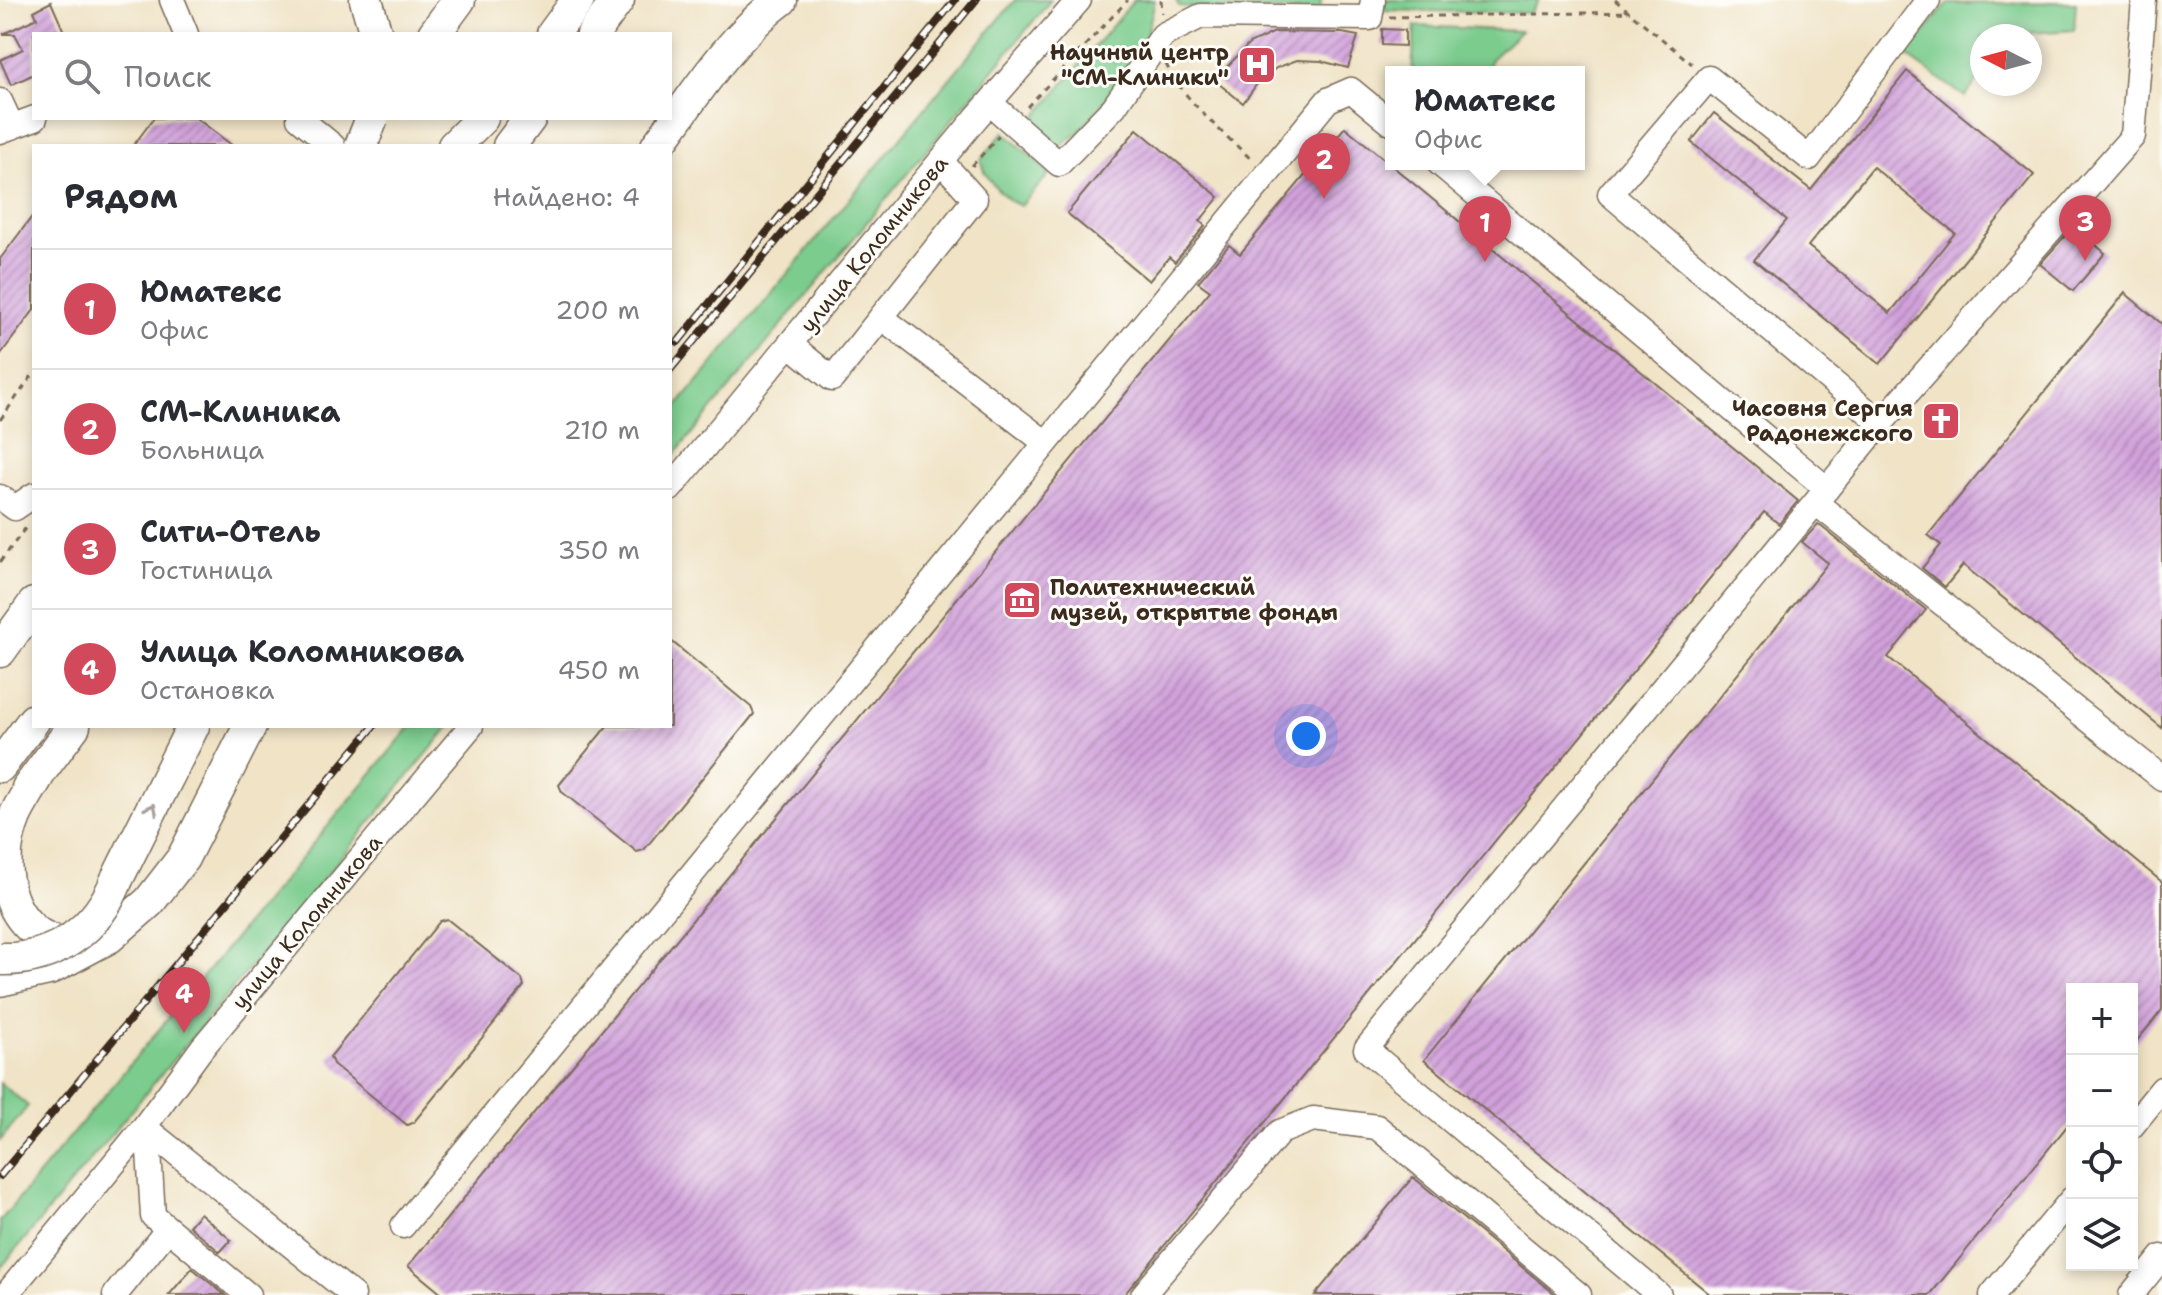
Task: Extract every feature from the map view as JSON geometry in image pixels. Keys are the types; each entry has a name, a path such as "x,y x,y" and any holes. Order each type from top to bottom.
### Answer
{"main road":[{"path":"366,0 375,32"},
{"path":"435,32 459,0"},
{"path":"554,32 578,0"},
{"path":"594,32 618,0"},
{"path":"672,108 756,0"},
{"path":"659,144 731,48 757,18 781,0"},
{"path":"352,144 370,120"},
{"path":"362,144 371,120"},
{"path":"456,144 480,120"},
{"path":"470,144 488,120"},
{"path":"510,144 528,120"},
{"path":"644,144 662,120"},
{"path":"0,651 32,607"},
{"path":"0,766 32,723"},
{"path":"0,825 73,728"},
{"path":"0,959 41,955 70,941 94,920 112,894 192,728"},
{"path":"0,980 49,969 109,937 149,902 183,858 249,728"},
{"path":"40,772 15,817 5,855 11,900 21,918 48,940 70,944 109,937"}],"street":[{"path":"172,0 185,32"},
{"name":"улица Коломникова","path":"672,487 941,161 1079,0"},
{"path":"1881,423 1610,194 1709,78 1809,158 1928,0"},
{"path":"1659,1295 1366,1049 1881,423 2133,136 2144,0"},
{"path":"990,103 1059,164 1114,107 1163,35 1201,16 1371,9"},
{"path":"403,1226 1328,100 1351,90 1385,118"},
{"path":"0,101 6,129 32,119"},
{"path":"301,120 331,144"},
{"path":"791,345 832,379 975,199 941,161"},
{"path":"1447,170 1821,496 2162,778"},
{"path":"881,317 1046,443"},
{"path":"0,497 15,508 32,507"},
{"name":"улица Коломникова","path":"6,1295 144,1127 202,1048 469,728"},
{"path":"2138,1119 2162,1089"},
{"path":"1143,1295 1280,1132 1313,1119 1377,1127 1579,1295"},
{"path":"144,1127 149,1151 153,1216 248,1295"},
{"path":"144,1127 353,1295"},
{"path":"1992,1295 2066,1206"},
{"path":"115,1295 168,1229"},
{"path":"2131,1295 2162,1257"}],"path":[{"path":"958,180 1128,0"},
{"path":"1161,0 1163,59 1172,76 1212,123 1251,159"},
{"path":"1615,0 1709,78"},
{"path":"1371,9 1630,12"},
{"path":"0,420 32,376"},
{"path":"0,562 32,509"}],"green space":[{"path":"1015,0 1051,0 672,458 672,413"},
{"path":"1134,0 1155,0 1142,55 1079,132 1058,148 1027,127"},
{"path":"1176,0 1321,0 1320,11 1188,7 1179,6"},
{"path":"1379,0 1539,0 1530,13 1378,10"},
{"path":"2076,2 2074,30 2042,32 2042,24 1970,24 1970,91 1965,97 1906,55 1947,4"},
{"path":"1415,26 1521,31 1491,59 1488,66 1412,66"},
{"path":"1004,132 1050,173 1021,206 995,186 982,165 981,159"},
{"path":"409,728 448,728 0,1269 0,1221"},
{"path":"0,1083 28,1106 0,1141"}],"building":[{"path":"51,2 64,32 32,32 32,75 11,85 0,60 23,49 15,34 3,34 37,18 34,11"},
{"path":"1382,29 1405,30 1405,46 1382,45"},
{"name":"Научный центр \"СМ-Клиники\"","path":"1275,32 1358,36 1348,68 1321,61 1297,60 1276,68 1257,84 1243,103 1214,80 1249,44"},
{"path":"1907,71 2034,175 1880,364 1754,260 1787,220 1691,142 1714,113 1811,190","holes":["1873,167 1955,233 1890,313 1808,246"]},
{"path":"152,120 199,120 230,144 134,144"},
{"path":"1345,127 1385,160 1385,170 1397,170 1798,501 1779,524 1764,512 1124,1295 443,1295 408,1266 1210,291 1198,282 1229,245 1240,254"},
{"path":"1137,129 1219,197 1200,221 1205,226 1175,262 1169,257 1149,281 1067,213"},
{"path":"32,217 32,313 0,355 0,259"},
{"path":"2074,226 2105,253 2073,291 2040,264"},
{"path":"2125,293 2162,324 2162,728 1963,565 1945,587 1922,568 1941,545 1928,535"},
{"path":"1818,524 1926,610 1888,657 2162,882 2162,1010 2138,1040 2138,983 2066,983 2066,1127 1930,1295 1711,1295 1424,1060 1828,563 1802,542"},
{"path":"672,642 751,707 754,714 644,850 637,852 562,792 559,785 605,728 672,728"},
{"path":"447,919 522,979 524,986 414,1122 407,1125 333,1064 330,1057 440,921"},
{"path":"1413,1177 1556,1295 1315,1295"},
{"path":"200,1213 231,1240 220,1252 189,1226"},
{"path":"192,1268 225,1295 169,1295"}],"railway":[{"path":"678,342 955,0"},
{"path":"672,368 976,0"},
{"path":"0,1176 372,728"}],"place":[{"name":"Научный центр \"СМ-Клиники\"","path":"1257,65"},
{"name":"СМ-Клиника","path":"1324,199"},
{"name":"Сити-Отель","path":"2085,261"},
{"name":"Юматекс","path":"1485,262"},
{"name":"Часовня Сергия Радонежского","path":"1941,421"},
{"name":"Политехнический музей, открытые фонды","path":"1022,600"},
{"name":"Улица Коломникова","path":"184,1033"}]}
